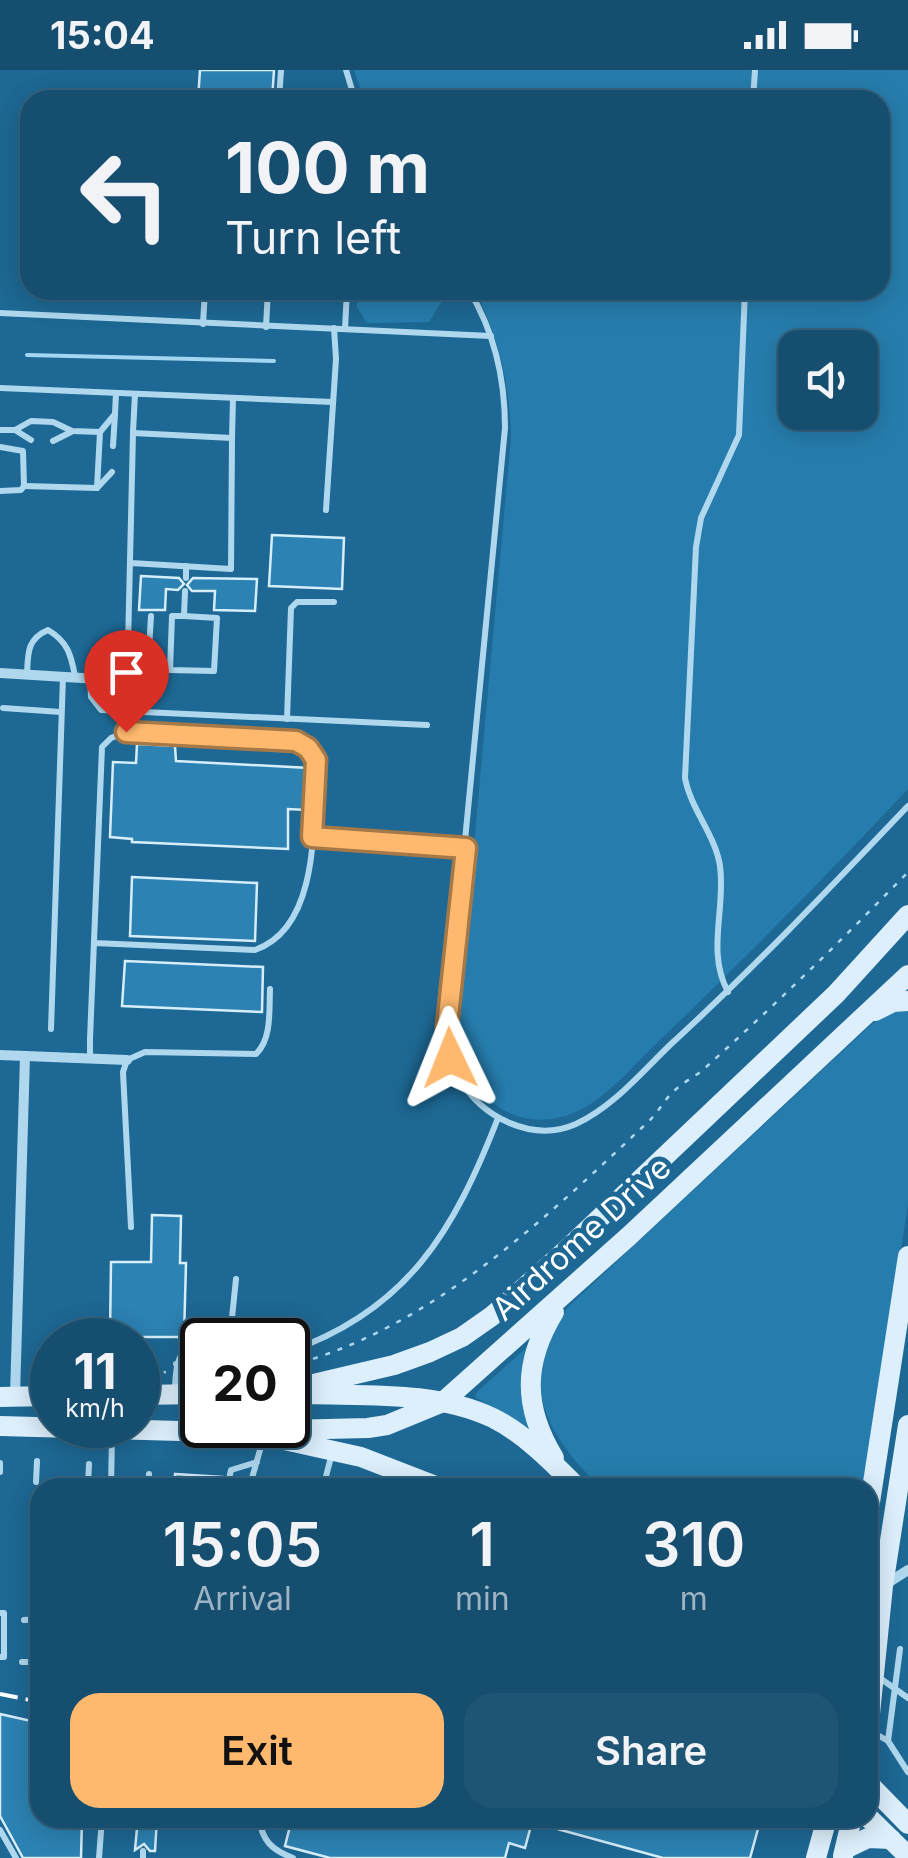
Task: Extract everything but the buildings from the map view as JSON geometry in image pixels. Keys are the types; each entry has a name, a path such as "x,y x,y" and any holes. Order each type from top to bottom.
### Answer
{"main road":[{"name":"Airdrome Drive","path":"310,1386 430,1352 492,1316 836,994 908,915"},
{"name":"Airdrome Drive","path":"310,1431 388,1425 443,1402 564,1296 908,975"},
{"path":"864,1016 893,1002 908,1001"},
{"path":"874,1478 905,1296 908,1256"},
{"path":"564,1296 541,1334 528,1377 535,1416 547,1448 569,1478"},
{"path":"310,1393 392,1395 443,1402 496,1420 568,1478"},
{"path":"160,1394 180,1394"},
{"path":"173,1430 175,1394"},
{"path":"878,1571 908,1424"},
{"path":"0,1426 30,1427"},
{"path":"160,1430 180,1430"},
{"path":"310,1446 392,1467 417,1478"},
{"path":"878,1794 908,1824"},
{"path":"878,1826 901,1845"},
{"path":"816,1858 824,1828"},
{"path":"844,1854 850,1828"},
{"path":"844,1854 868,1838 901,1845"}],"street":[{"path":"0,673 90,677 129,673"},
{"path":"0,1055 128,1060"},
{"path":"7,1397 25,1056"},
{"path":"878,1585 908,1570"}],"lane":[{"path":"203,324 204,300"},
{"path":"266,328 267,300"},
{"path":"345,329 346,300"},
{"path":"474,300 491,336 502,376 504,428 447,1026 450,1058 459,1079 478,1102 518,1127 543,1131 581,1122 616,1096 728,992 908,806"},
{"path":"728,992 716,957 720,870 707,830 688,797 684,778 696,547 701,518 740,435 745,300"},
{"path":"0,313 491,336"},
{"path":"326,510 334,328"},
{"path":"0,388 333,402"},
{"path":"113,446 116,393"},
{"path":"129,673 135,394"},
{"path":"131,563 231,568 233,398"},
{"path":"97,488 100,432 115,414"},
{"path":"0,430 15,430 31,422 53,422 72,431 100,432"},
{"path":"15,430 31,440"},
{"path":"54,441 72,431"},
{"path":"133,433 232,438"},
{"path":"0,447 24,451 24,486"},
{"path":"0,491 15,492 24,486 97,488 112,472"},
{"path":"186,566 186,578"},
{"path":"184,616 185,591"},
{"path":"287,719 291,608 297,602 334,602"},
{"path":"129,673 147,682 152,616"},
{"path":"172,616 184,616 217,618 214,671 170,670 172,616"},
{"path":"27,674 29,646 36,635 48,630 62,638 70,653 62,712 52,1029"},
{"path":"128,646 129,673"},
{"path":"90,677 90,697 101,710 427,726"},
{"path":"3,708 62,712"},
{"path":"90,1058 94,943 102,747 126,732 296,741 308,748 316,760 310,879 288,924 266,946 255,950 94,943"},
{"path":"312,837 466,848"},
{"path":"130,1228 124,1072 128,1060 145,1052 256,1054 266,1035 270,989"},
{"path":"310,1342 348,1325 379,1304 428,1256 468,1189 498,1118"},
{"path":"175,1394 180,1352 195,1340 231,1327 236,1279"},
{"path":"111,1478 112,1448"},
{"path":"252,1478 261,1448"},
{"path":"326,1478 333,1451"},
{"path":"36,1478 37,1462"},
{"path":"229,1478 231,1470 257,1462"},
{"path":"0,1463 0,1472"},
{"path":"88,1464 88,1478"},
{"path":"149,1474 149,1478"},
{"path":"0,1614 4,1614 4,1657 0,1657"},
{"path":"24,1620 30,1620"},
{"path":"878,1726 895,1686 900,1649"},
{"path":"22,1662 30,1662"},
{"path":"878,1677 908,1698"},
{"path":"878,1739 908,1772"},
{"path":"99,1858 101,1828"},
{"path":"260,1828 274,1851 293,1858"},
{"path":"0,1830 16,1858"}],"path":[{"path":"310,1359 383,1328 470,1274 527,1231 654,1116 674,1091 701,1072 766,1012 908,872"}],"shaded area":[{"path":"354,70 908,70 908,789 622,1078 576,1112 535,1120 516,1116 485,1096 472,1080 456,1043 511,438 502,362 479,300 890,300 890,90 361,90"},
{"path":"357,300 443,300 429,322 367,323"},
{"path":"908,1006 908,1204 866,1478 592,1478 550,1422 540,1384 541,1364 550,1338 567,1308 889,1008"},
{"path":"526,1348 530,1426 528,1427 475,1397"}],"waterway":[{"path":"27,355 274,361"}],"railway":[{"path":"0,1694 30,1700"}],"route":[{"path":"126,732 296,741 308,748 316,760 312,837 466,848 447,1026 450,1058"}]}
